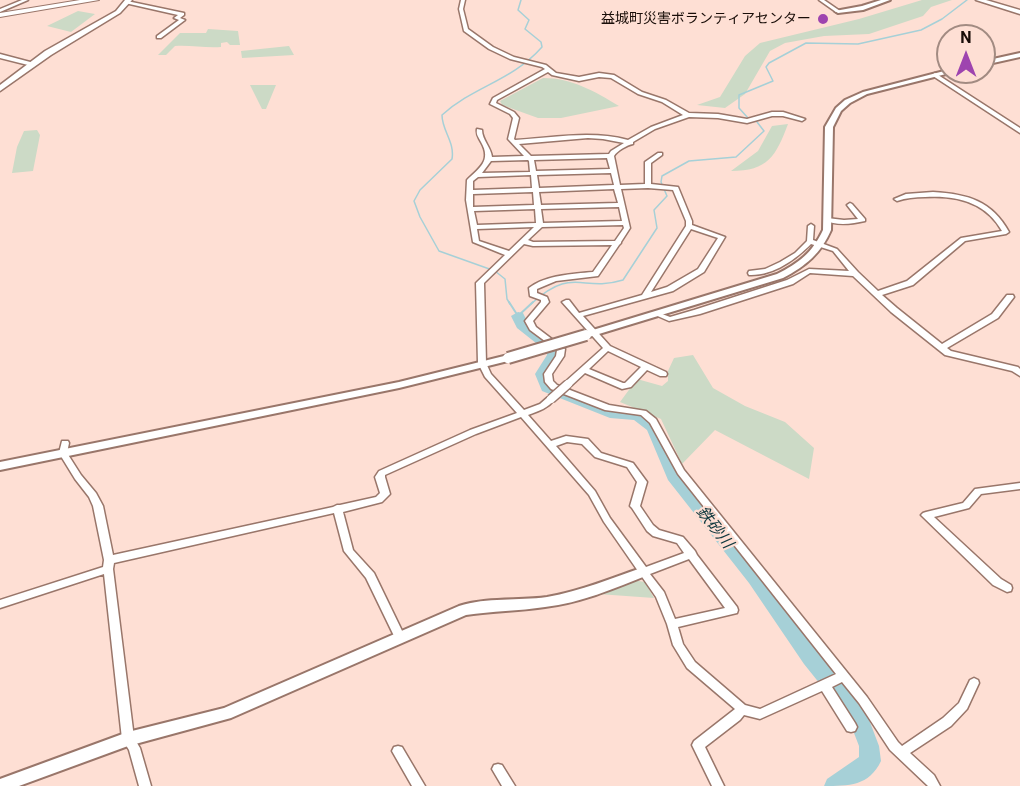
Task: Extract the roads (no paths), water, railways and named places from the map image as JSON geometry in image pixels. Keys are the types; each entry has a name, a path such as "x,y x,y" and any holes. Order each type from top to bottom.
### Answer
{"main road":[{"path":"0,13 81,0"},
{"path":"0,13 94,0"},
{"path":"980,0 1020,12"},
{"path":"0,89 32,64 110,18 128,1"}],"street":[{"path":"0,13 26,0"},
{"path":"463,0 461,9 466,30 491,48 547,70 579,79 599,75 612,76 640,93 664,101 688,115"},
{"path":"821,0 838,11 863,8 886,0"},
{"path":"128,1 182,14 177,18 183,20 159,36"},
{"path":"996,60 1020,55"},
{"path":"0,56 32,64"},
{"path":"540,225 530,158 511,139 515,115 493,104 495,99 547,70"},
{"path":"0,466 64,448 399,385 483,365 780,276 803,263 820,245 827,220 829,127 833,113 844,104 865,93 935,75 1020,131"},
{"path":"490,159 611,156 653,128 688,115 718,116 747,121 772,114 783,114 802,119"},
{"path":"479,130 479,134 488,145 490,159 487,165 470,180 476,242 510,254"},
{"path":"515,142 604,138 631,143"},
{"path":"651,187 648,162 660,154"},
{"path":"611,156 627,228 595,274 543,283 533,288 532,292 545,302 529,321 531,326 561,349 560,356 549,369 549,382 564,392 608,408 643,413 653,421 681,472 844,676 901,753 930,779 934,786"},
{"path":"476,175 613,171"},
{"path":"470,192 617,187 670,186 677,188 689,221 688,226 645,296"},
{"path":"876,294 910,284 963,239 1006,232 1001,221 987,208 966,198 933,194 903,196 897,200"},
{"path":"471,209 621,205"},
{"path":"827,220 844,222 863,220 850,205"},
{"path":"473,227 626,223"},
{"path":"540,225 484,278 479,287 483,365 488,375 592,493 660,595 678,645 691,665 742,709 760,714 844,676"},
{"path":"579,315 670,289 701,270 722,237 719,234 688,226"},
{"path":"752,273 767,271 797,254 810,242 811,226"},
{"path":"522,242 533,244 618,243"},
{"path":"810,242 835,250 876,294 948,353 1015,369 1020,373"},
{"path":"657,314 669,319 697,312 790,282 809,271 855,274"},
{"path":"942,348 995,316 1010,297"},
{"path":"566,302 579,315 590,334 607,348 663,374"},
{"path":"0,604 109,565 381,499 385,494 380,477 382,473 473,432 543,406 607,348"},
{"path":"585,370 622,386 628,385 646,366"},
{"path":"550,445 575,438 585,441 598,455 630,465 642,482 635,506 650,528 656,533 674,536 680,540 733,610 672,624"},
{"path":"64,448 78,477 93,495 98,506 109,565 128,739 134,748 145,786"},
{"path":"1007,588 997,582 926,515 966,506 978,491 1020,486"},
{"path":"337,508 349,551 370,576 400,637"},
{"path":"0,786 128,739 226,714 464,610 497,604 546,602 586,593 692,555"},
{"path":"901,753 947,722 963,706 974,683"},
{"path":"824,684 851,727"},
{"path":"718,786 698,745 742,709"},
{"path":"398,751 419,786"},
{"path":"498,769 509,786"}],"waterway":[{"path":"510,304 507,299 505,279 495,271 439,251 414,201 420,190 452,159 452,147 442,115 454,105 518,68 542,47 541,42 525,29 529,20 518,10 521,0"},
{"path":"748,118 739,108 739,95 773,81 766,67 769,63 806,43 858,44 921,30 942,19 967,0"},
{"path":"531,304 545,292 567,283 597,284 623,280 657,228 654,210 667,196 661,182 662,176 689,161 736,157 764,131 757,122"},
{"name":"鉄砂川","path":"509,302 518,316 533,302"},
{"name":"鉄砂川","path":"518,316 522,325 553,349 554,356 543,371 543,379 547,388 615,414 638,415 653,427 663,445 674,476 755,578 811,658 858,715 869,746 870,761 860,771 835,786"}],"place":[{"name":"益城町災害ボランティアセンター","path":"823,19"}]}
